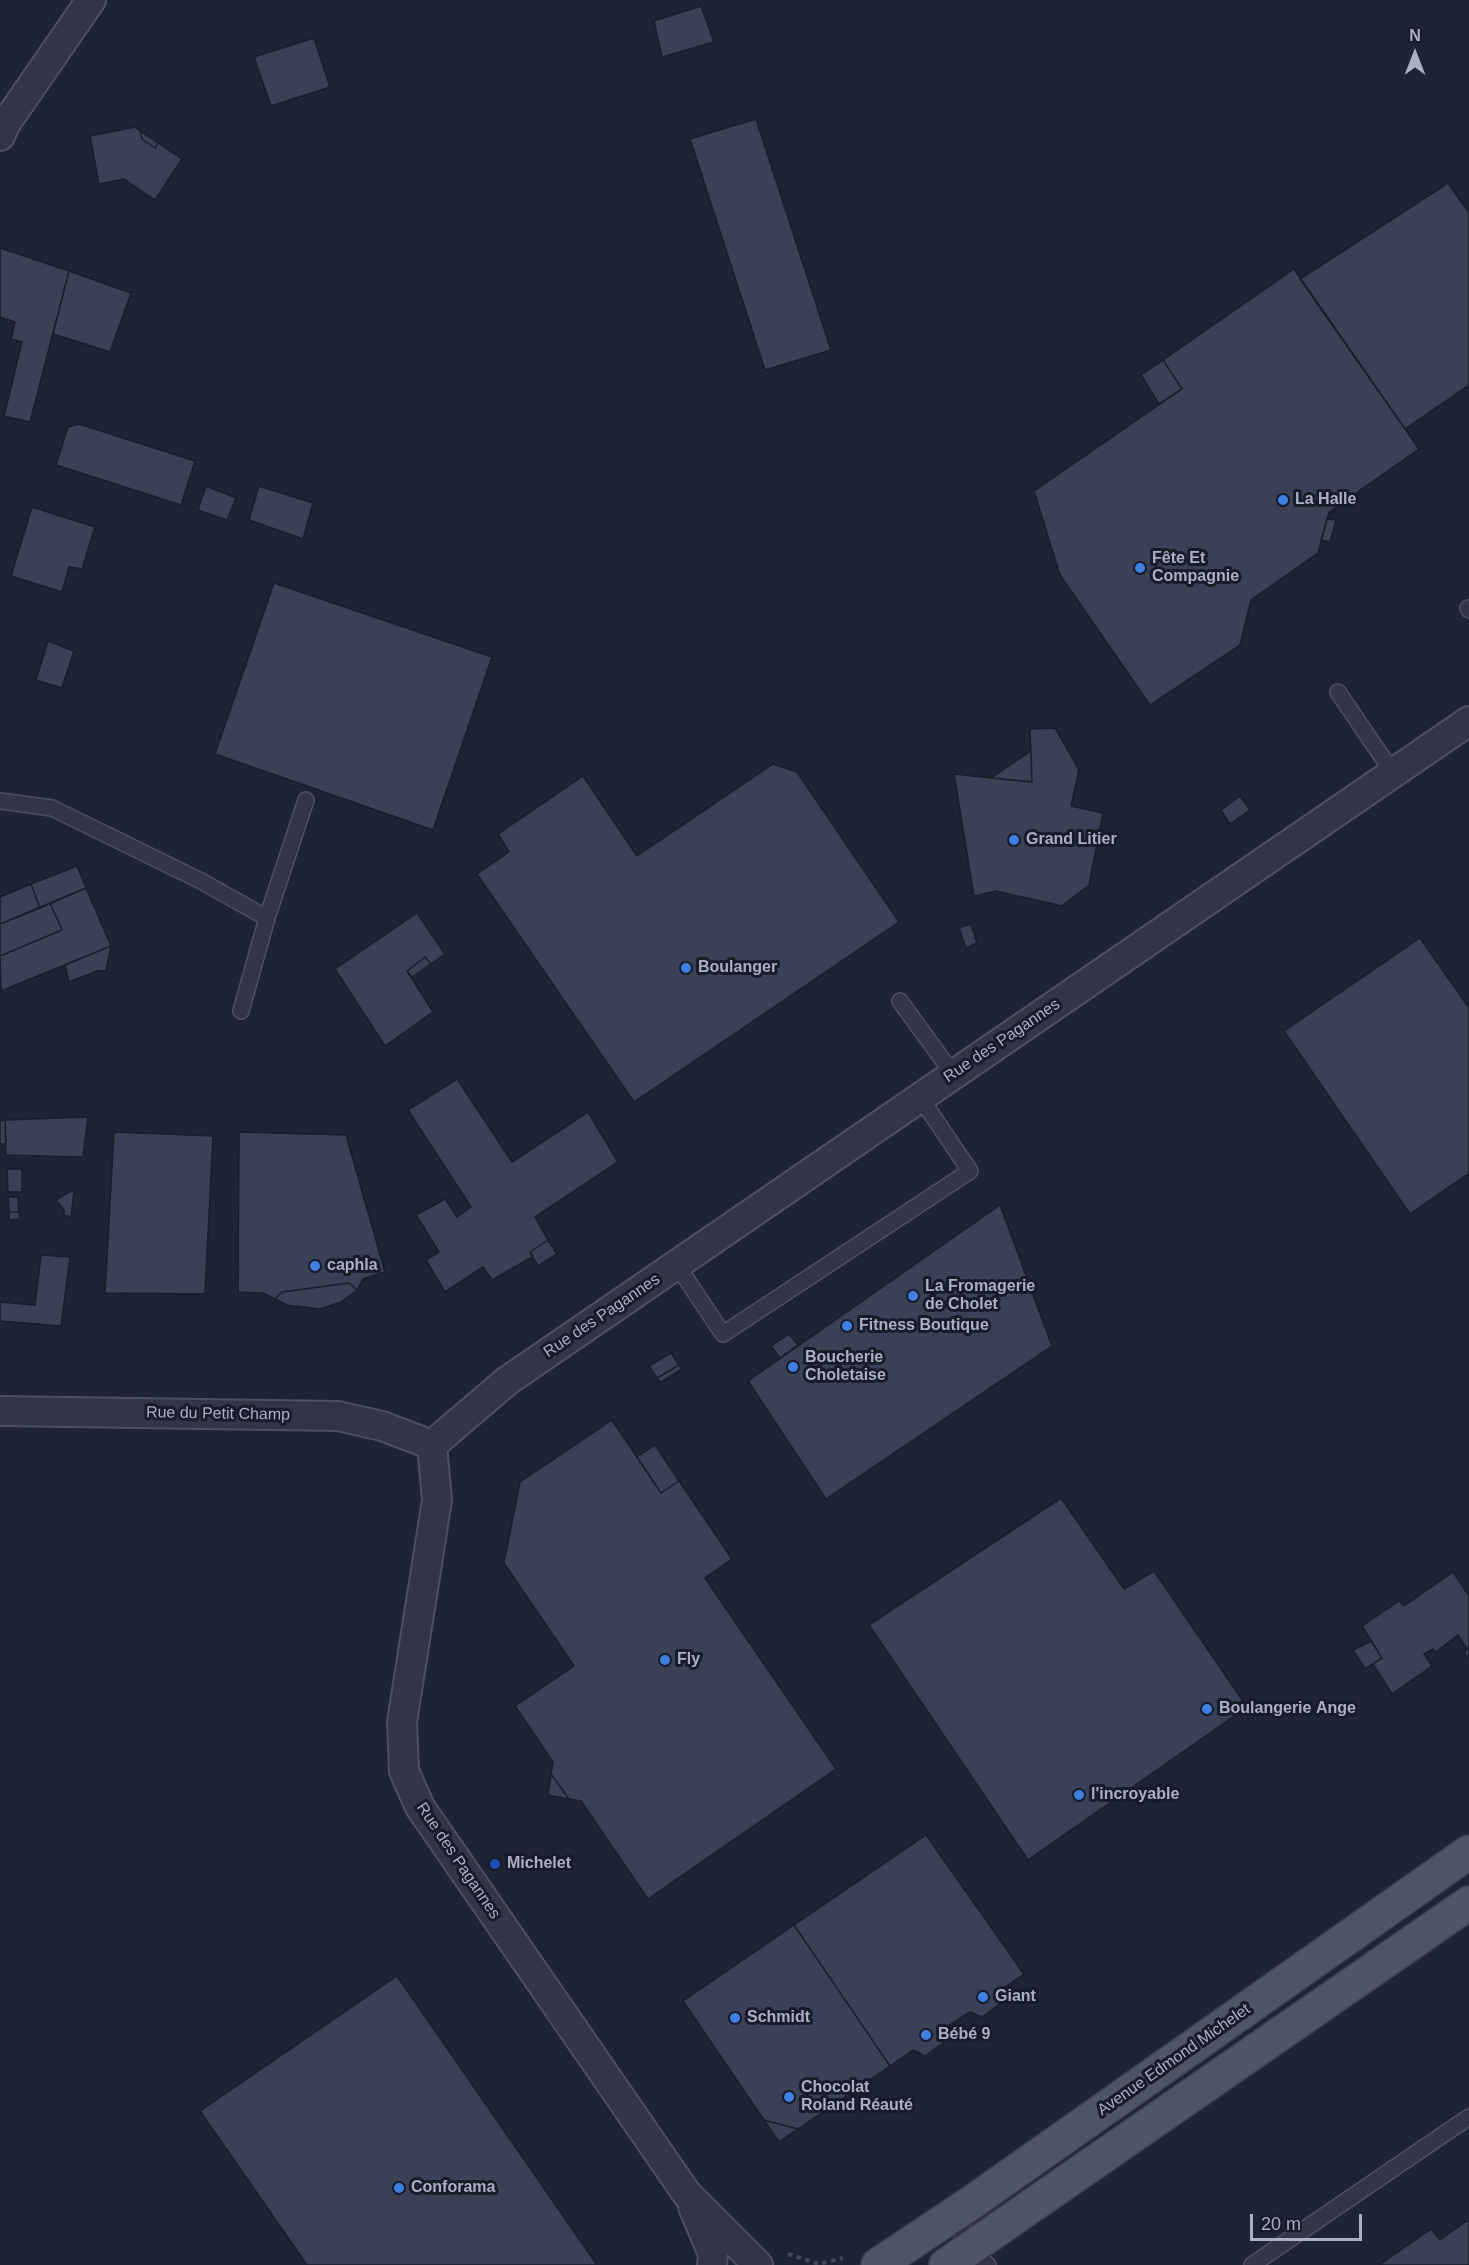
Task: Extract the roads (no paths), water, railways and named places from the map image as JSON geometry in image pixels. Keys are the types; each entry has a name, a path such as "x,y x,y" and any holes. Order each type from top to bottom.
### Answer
{"main road":[{"name":"Avenue Edmond Michelet","path":"879,2264 971,2203 1469,1852"},
{"path":"967,2260 1469,1903"}],"street":[{"path":"0,136 6,123 91,0"},
{"name":"Rue des Pagannes","path":"712,2265 712,2254 687,2194 420,1807 404,1771 402,1722 436,1500 432,1445 507,1381 1469,721"},
{"name":"Rue du Petit Champ","path":"0,1411 338,1416 382,1426 432,1445"},
{"name":"Rue des Pagannes","path":"687,2194 769,2262"}],"lane":[{"path":"1338,692 1393,773"},
{"path":"241,1011 267,918 306,800"},
{"path":"0,801 52,808 201,881 267,918"},
{"path":"900,1001 953,1074"},
{"path":"677,1265 723,1334 970,1171 920,1097"},
{"path":"1252,2265 1469,2117"},
{"path":"967,2260 962,2224 971,2203"}],"place":[{"name":"La Halle","path":"1283,500"},
{"name":"Fête Et Compagnie","path":"1140,568"},
{"name":"Grand Litier","path":"1014,840"},
{"name":"Boulanger","path":"686,968"},
{"name":"caphla","path":"315,1266"},
{"name":"La Fromagerie de Cholet","path":"913,1296"},
{"name":"Fitness Boutique","path":"847,1326"},
{"name":"Boucherie Choletaise","path":"793,1367"},
{"name":"Fly","path":"665,1660"},
{"name":"Boulangerie Ange","path":"1207,1709"},
{"name":"l'incroyable","path":"1079,1795"},
{"name":"Michelet","path":"495,1864"},
{"name":"Giant","path":"983,1997"},
{"name":"Schmidt","path":"735,2018"},
{"name":"Bébé 9","path":"926,2035"},
{"name":"Chocolat Roland Réauté","path":"789,2097"},
{"name":"Conforama","path":"399,2188"}]}
